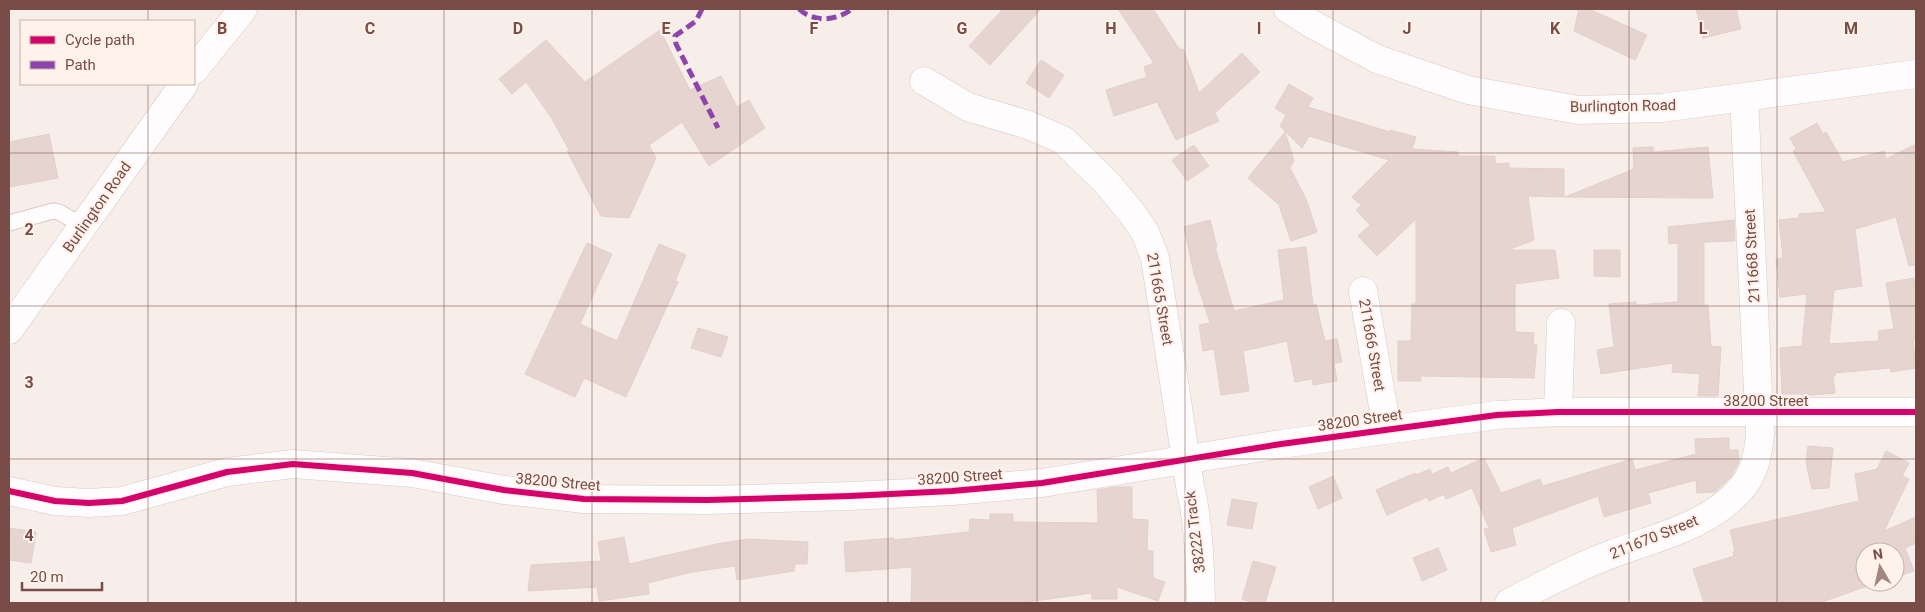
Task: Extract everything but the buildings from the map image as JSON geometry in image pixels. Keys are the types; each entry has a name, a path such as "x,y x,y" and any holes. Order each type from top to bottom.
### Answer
{"street":[{"path":"195,69 243,9"},
{"name":"Burlington Road","path":"1288,9 1377,59 1468,90 1578,110 1662,108 1916,74"},
{"name":"211665 Street","path":"924,81 968,107 1028,125 1063,140 1106,182 1145,232 1155,258 1186,460"},
{"name":"Burlington Road","path":"9,330 183,85"},
{"name":"211668 Street","path":"1744,98 1760,414"},
{"name":"211666 Street","path":"1363,291 1387,428"},
{"path":"1558,412 1561,323"},
{"name":"38200 Street","path":"9,491 55,501 90,504 122,500 227,472 293,464 412,473 504,490 584,499 707,500 952,491 1042,483 1387,428 1497,415 1558,412 1760,414 1916,412"},
{"name":"211670 Street","path":"1513,601 1579,568 1686,527 1713,512 1737,493 1749,478 1758,458 1760,414"},
{"name":"38222 Track","path":"1186,460 1195,510 1200,556 1201,603"}],"lane":[{"path":"9,223 52,211 59,212 83,226"}],"marked path":[{"path":"702,9 696,21 675,36 676,44 718,128"},
{"path":"799,9 811,17 825,19 839,16 852,9"}],"cycle path":[{"path":"9,491 55,501 89,503 122,501 227,472 293,464 412,473 504,490 584,499 707,500 850,496 952,491 1042,483 1281,444 1497,415 1558,412 1916,412"}]}
